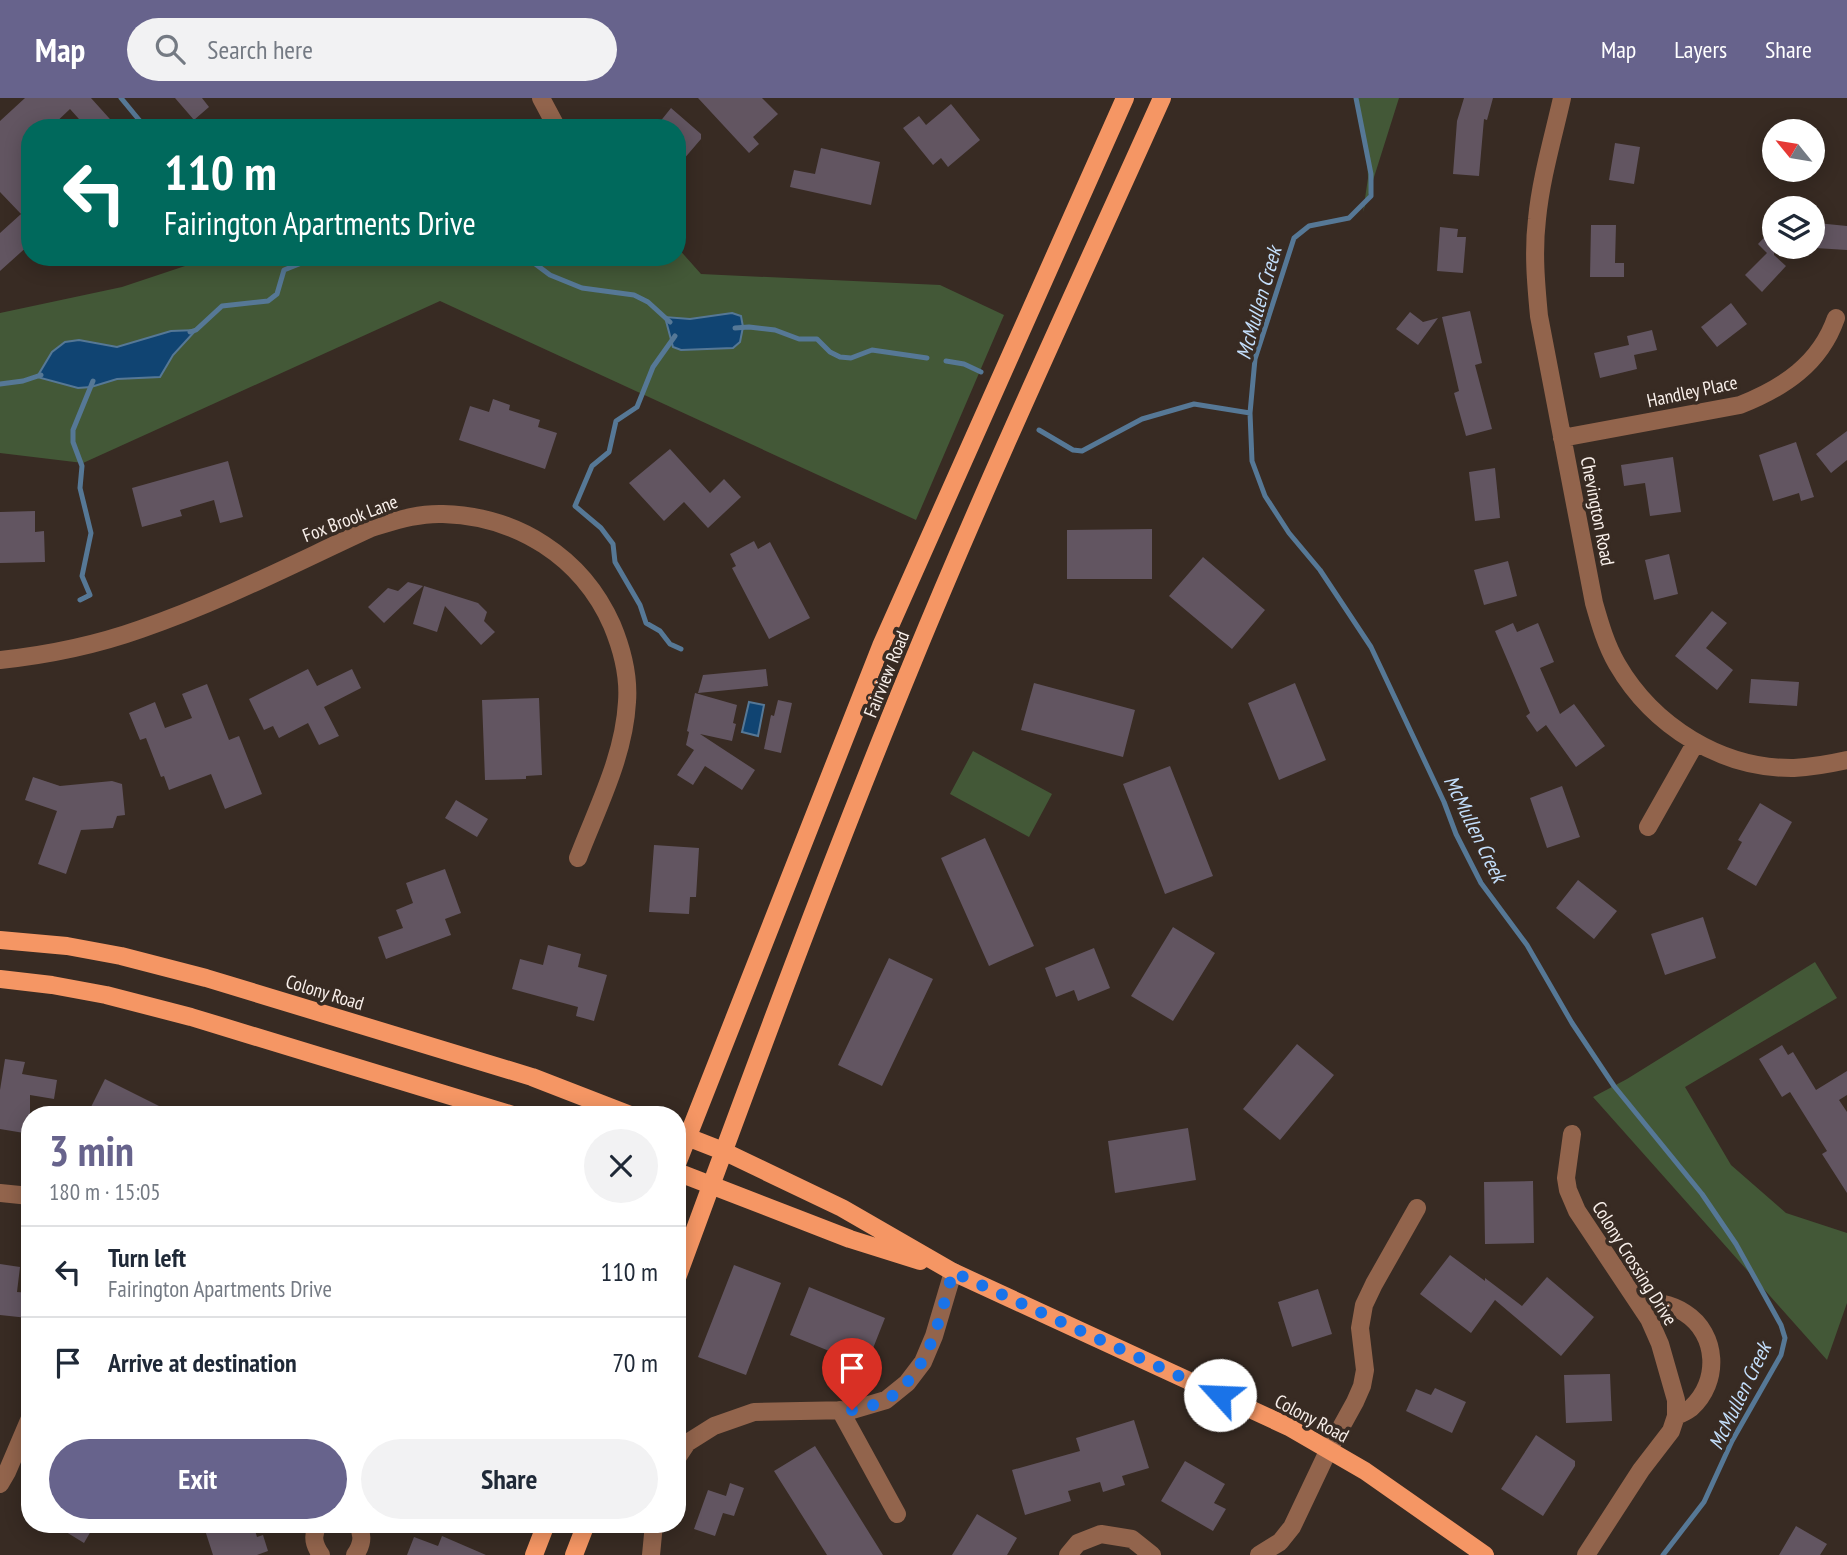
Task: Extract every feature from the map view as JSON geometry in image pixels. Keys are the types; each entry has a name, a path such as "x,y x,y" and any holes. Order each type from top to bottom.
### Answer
{"main road":[{"name":"Fairview Road","path":"686,1128 881,646 1125,98"},
{"name":"Fairview Road","path":"686,1253 863,785 914,658 999,460 1162,98"},
{"name":"Colony Road","path":"0,940 67,946 121,956 206,978 532,1077 606,1106"},
{"path":"0,979 106,995 179,1014 483,1106"},
{"name":"Colony Road","path":"686,1136 842,1208 953,1272 1289,1427 1365,1471 1485,1555"},
{"name":"Colony Road","path":"686,1175 850,1239 953,1272"},
{"path":"534,1555 543,1533"},
{"path":"574,1555 583,1533"}],"street":[{"path":"541,98 552,119"},
{"name":"Chevington Road","path":"1562,98 1537,218 1535,276 1539,316 1562,438 1594,603 1603,634 1616,662 1634,690 1667,724 1696,742 1730,758 1760,765 1791,768 1847,760"},
{"name":"Handley Place","path":"1562,438 1740,405 1765,394 1801,371 1818,352 1836,318"},
{"name":"Fox Brook Lane","path":"0,660 79,647 140,629 198,608 371,528 400,519 442,514 505,524 546,545 581,575 605,609 622,652 628,699 625,731 614,767 578,858"},
{"path":"1648,827 1696,742"},
{"name":"Colony Crossing Drive","path":"1572,1134 1566,1178 1568,1190 1577,1211 1649,1319 1660,1344 1676,1400 1676,1416"},
{"path":"0,1193 21,1195"},
{"path":"1259,1555 1280,1542 1292,1527 1355,1402 1362,1386 1364,1370 1360,1328 1364,1304 1417,1208"},
{"path":"686,1444 714,1426 754,1412 852,1410 886,1400 907,1383 923,1362 934,1336 953,1272"},
{"path":"1586,1555 1641,1470 1671,1431 1676,1416 1690,1409 1707,1388 1712,1371 1711,1351 1703,1328 1686,1313 1666,1303 1637,1301"},
{"path":"840,1410 897,1514"},
{"path":"0,1484 21,1439"},
{"path":"315,1533 315,1546 321,1555"},
{"path":"355,1555 360,1548 361,1533"},
{"path":"651,1555 653,1533"},
{"path":"1068,1555 1078,1543 1101,1534 1132,1539 1152,1555"}],"green space":[{"path":"1357,98 1399,98 1363,212 1368,178 1367,153"},
{"path":"686,257 701,274 940,285 1004,315 916,520 440,301 83,463 0,453 0,313 122,287 185,266 686,266"},
{"path":"973,751 1052,794 1029,837 950,794"},
{"path":"1815,962 1837,998 1685,1087 1731,1165 1786,1213 1847,1233 1847,1303 1827,1360 1593,1097 1627,1079"}],"water":[{"path":"732,313 741,316 743,327 740,342 733,348 681,350 673,347 665,317 690,319"},
{"path":"196,330 173,355 160,377 117,379 78,388 37,377 52,352 65,342 79,340 117,347 171,331"},
{"path":"749,702 764,705 758,736 742,732"}],"building":[{"path":"25,98 91,98 110,119 79,119 70,109 59,119 21,119 21,214 0,192 0,121"},
{"path":"175,98 202,98 209,107 193,119"},
{"path":"698,98 762,98 778,114 753,137 759,144 749,153"},
{"path":"1464,98 1493,98 1487,120 1484,119 1479,176 1453,174 1457,121"},
{"path":"951,104 980,140 948,167 941,158 933,165 903,128 919,116 926,125"},
{"path":"671,108 684,119 662,119"},
{"path":"686,121 701,134 701,139 686,156"},
{"path":"1615,143 1640,147 1634,184 1609,180"},
{"path":"821,148 880,162 871,205 790,187 794,170 815,174"},
{"path":"21,214 21,252 0,271 0,233"},
{"path":"1825,224 1847,226 1847,250 1825,249"},
{"path":"1591,225 1616,225 1615,263 1624,263 1624,277 1590,277"},
{"path":"1440,227 1458,229 1457,237 1466,237 1463,273 1437,271"},
{"path":"1762,258 1778,259 1786,266 1762,292 1745,275"},
{"path":"1731,303 1747,324 1717,347 1701,327"},
{"path":"1470,311 1482,363 1475,365 1492,429 1466,436 1454,393 1459,391 1442,317"},
{"path":"1410,312 1423,322 1438,318 1418,345 1396,329"},
{"path":"1652,330 1657,350 1634,355 1637,369 1600,378 1594,353 1629,345 1627,336"},
{"path":"493,399 510,405 509,410 540,420 538,427 557,433 545,469 459,440 470,406 489,412"},
{"path":"1847,431 1847,460 1831,473 1816,454"},
{"path":"1796,442 1814,497 1801,501 1799,493 1773,501 1759,455"},
{"path":"670,449 710,493 724,479 741,497 708,528 684,502 664,521 629,483"},
{"path":"1673,457 1681,512 1650,516 1645,483 1624,486 1621,465"},
{"path":"228,461 243,517 220,523 214,500 180,510 182,516 142,527 132,488"},
{"path":"1495,468 1500,518 1475,521 1469,472"},
{"path":"35,511 35,532 44,531 45,562 0,563 0,512"},
{"path":"1152,529 1152,579 1067,579 1067,530"},
{"path":"754,541 758,549 770,542 810,618 769,639 732,568 736,566 730,554"},
{"path":"1669,554 1678,594 1654,600 1645,560"},
{"path":"1203,557 1265,610 1232,649 1169,596"},
{"path":"1508,561 1517,596 1484,605 1474,570"},
{"path":"408,582 423,586 384,623 368,607 388,588 398,591"},
{"path":"424,586 478,603 487,612 484,621 495,632 481,645 445,606 437,632 413,624"},
{"path":"1712,611 1727,623 1706,648 1733,670 1717,690 1675,656"},
{"path":"1513,623 1517,632 1538,623 1554,662 1540,668 1560,714 1574,704 1605,746 1576,767 1546,725 1537,732 1526,716 1530,713 1495,631"},
{"path":"308,669 317,686 352,669 361,688 324,707 339,736 319,745 308,723 279,738 273,726 264,730 249,699"},
{"path":"766,669 768,686 698,693 703,675"},
{"path":"1751,679 1799,682 1797,706 1749,703"},
{"path":"1034,683 1135,710 1123,757 1021,730"},
{"path":"1295,683 1326,760 1279,780 1248,703"},
{"path":"207,684 229,740 239,736 262,794 225,809 211,774 169,790 146,738 140,740 129,713 155,702 165,728 192,718 182,694"},
{"path":"695,693 737,705 732,741 700,734 755,770 742,790 705,766 693,785 677,775 694,750 686,745"},
{"path":"539,698 542,775 526,776 526,779 485,780 482,700"},
{"path":"778,700 792,703 781,753 764,749 771,715 774,716"},
{"path":"1170,766 1213,876 1165,894 1123,784"},
{"path":"33,777 60,786 112,781 122,784 125,815 117,816 113,828 81,830 66,874 38,864 57,811 25,800"},
{"path":"1562,786 1580,837 1547,848 1530,798"},
{"path":"456,800 488,819 477,837 445,818"},
{"path":"1760,803 1792,822 1756,886 1727,869 1742,842 1738,840"},
{"path":"985,838 1034,946 989,966 941,858"},
{"path":"654,845 699,848 696,897 690,897 689,914 649,912"},
{"path":"445,869 461,913 445,919 451,935 386,959 378,937 403,928 396,910 413,903 406,883"},
{"path":"1578,880 1617,911 1594,939 1556,908"},
{"path":"1703,917 1716,958 1665,975 1651,934"},
{"path":"1173,927 1215,953 1173,1021 1131,996"},
{"path":"548,945 581,954 578,967 607,975 594,1021 576,1016 578,1007 512,989 520,959 543,965"},
{"path":"1094,948 1110,988 1078,1001 1074,990 1056,997 1045,968"},
{"path":"889,958 933,979 882,1086 838,1065"},
{"path":"1297,1044 1334,1075 1280,1140 1243,1109"},
{"path":"1782,1045 1788,1055 1793,1052 1816,1090 1847,1071 1847,1095 1839,1100 1847,1112 1847,1193 1822,1154 1827,1151 1790,1092 1782,1097 1759,1059"},
{"path":"5,1059 25,1062 22,1074 57,1080 54,1099 30,1095 30,1106 21,1106 21,1132 0,1129 0,1090"},
{"path":"105,1079 159,1106 92,1106"},
{"path":"1188,1128 1196,1180 1115,1193 1108,1141"},
{"path":"1533,1181 1534,1243 1485,1244 1484,1182"},
{"path":"1450,1255 1522,1306 1547,1277 1594,1317 1561,1356 1495,1300 1471,1333 1420,1294"},
{"path":"0,1264 20,1267 17,1292 21,1292 21,1317 0,1315"},
{"path":"734,1265 781,1283 746,1375 698,1357"},
{"path":"809,1287 885,1318 866,1366 790,1335"},
{"path":"1318,1289 1332,1334 1292,1347 1278,1302"},
{"path":"1610,1374 1612,1421 1566,1423 1564,1375"},
{"path":"1435,1388 1466,1402 1452,1433 1406,1411 1416,1389 1431,1395"},
{"path":"1134,1420 1149,1468 1122,1476 1125,1485 1103,1492 1100,1482 1068,1491 1071,1501 1025,1515 1012,1470 1080,1451 1076,1438"},
{"path":"1536,1435 1575,1461 1575,1466 1543,1516 1501,1489"},
{"path":"815,1446 883,1555 827,1555 774,1471"},
{"path":"1185,1461 1225,1484 1214,1503 1226,1509 1213,1531 1161,1501"},
{"path":"730,1483 744,1488 734,1516 723,1513 715,1536 694,1529 708,1490 726,1496"},
{"path":"977,1514 1017,1538 1007,1555 952,1555"},
{"path":"1796,1526 1827,1544 1820,1555 1779,1555"},
{"path":"68,1533 90,1533 84,1543"},
{"path":"206,1533 256,1533 257,1537 263,1535 268,1551 257,1555 213,1555"},
{"path":"442,1536 486,1555 407,1555 414,1537 438,1546"}],"waterway":[{"path":"121,98 138,119"},
{"name":"McMullen Creek","path":"1356,98 1371,174 1371,196 1349,218 1309,226 1294,238 1255,359 1250,413 1252,461 1265,496 1289,533 1320,570 1371,647 1481,883 1527,945 1572,1023 1614,1086 1702,1194 1736,1244 1781,1325 1785,1338 1781,1355 1732,1441 1704,1502 1663,1555"},
{"path":"190,332 196,330 222,306 268,301 277,294 284,270 294,266"},
{"path":"538,266 550,275 582,288 634,295 648,302 670,322"},
{"path":"735,328 775,330 799,339 817,339 830,352 840,357 851,358 872,350 927,358"},
{"path":"675,336 653,367 637,407 616,421 609,452 592,466 575,506 601,528 613,544 615,562 640,605 646,623 660,631 670,644 681,649"},
{"path":"946,361 964,364 981,372"},
{"path":"0,384 41,375"},
{"path":"80,600 90,595 82,576 91,533 80,488 82,466 73,442 73,430 93,381"},
{"path":"1039,430 1073,450 1082,451 1142,419 1194,404 1250,413"}],"route":[{"path":"852,1410 886,1400 907,1383 923,1362 934,1336 953,1272 1220,1395"}]}
